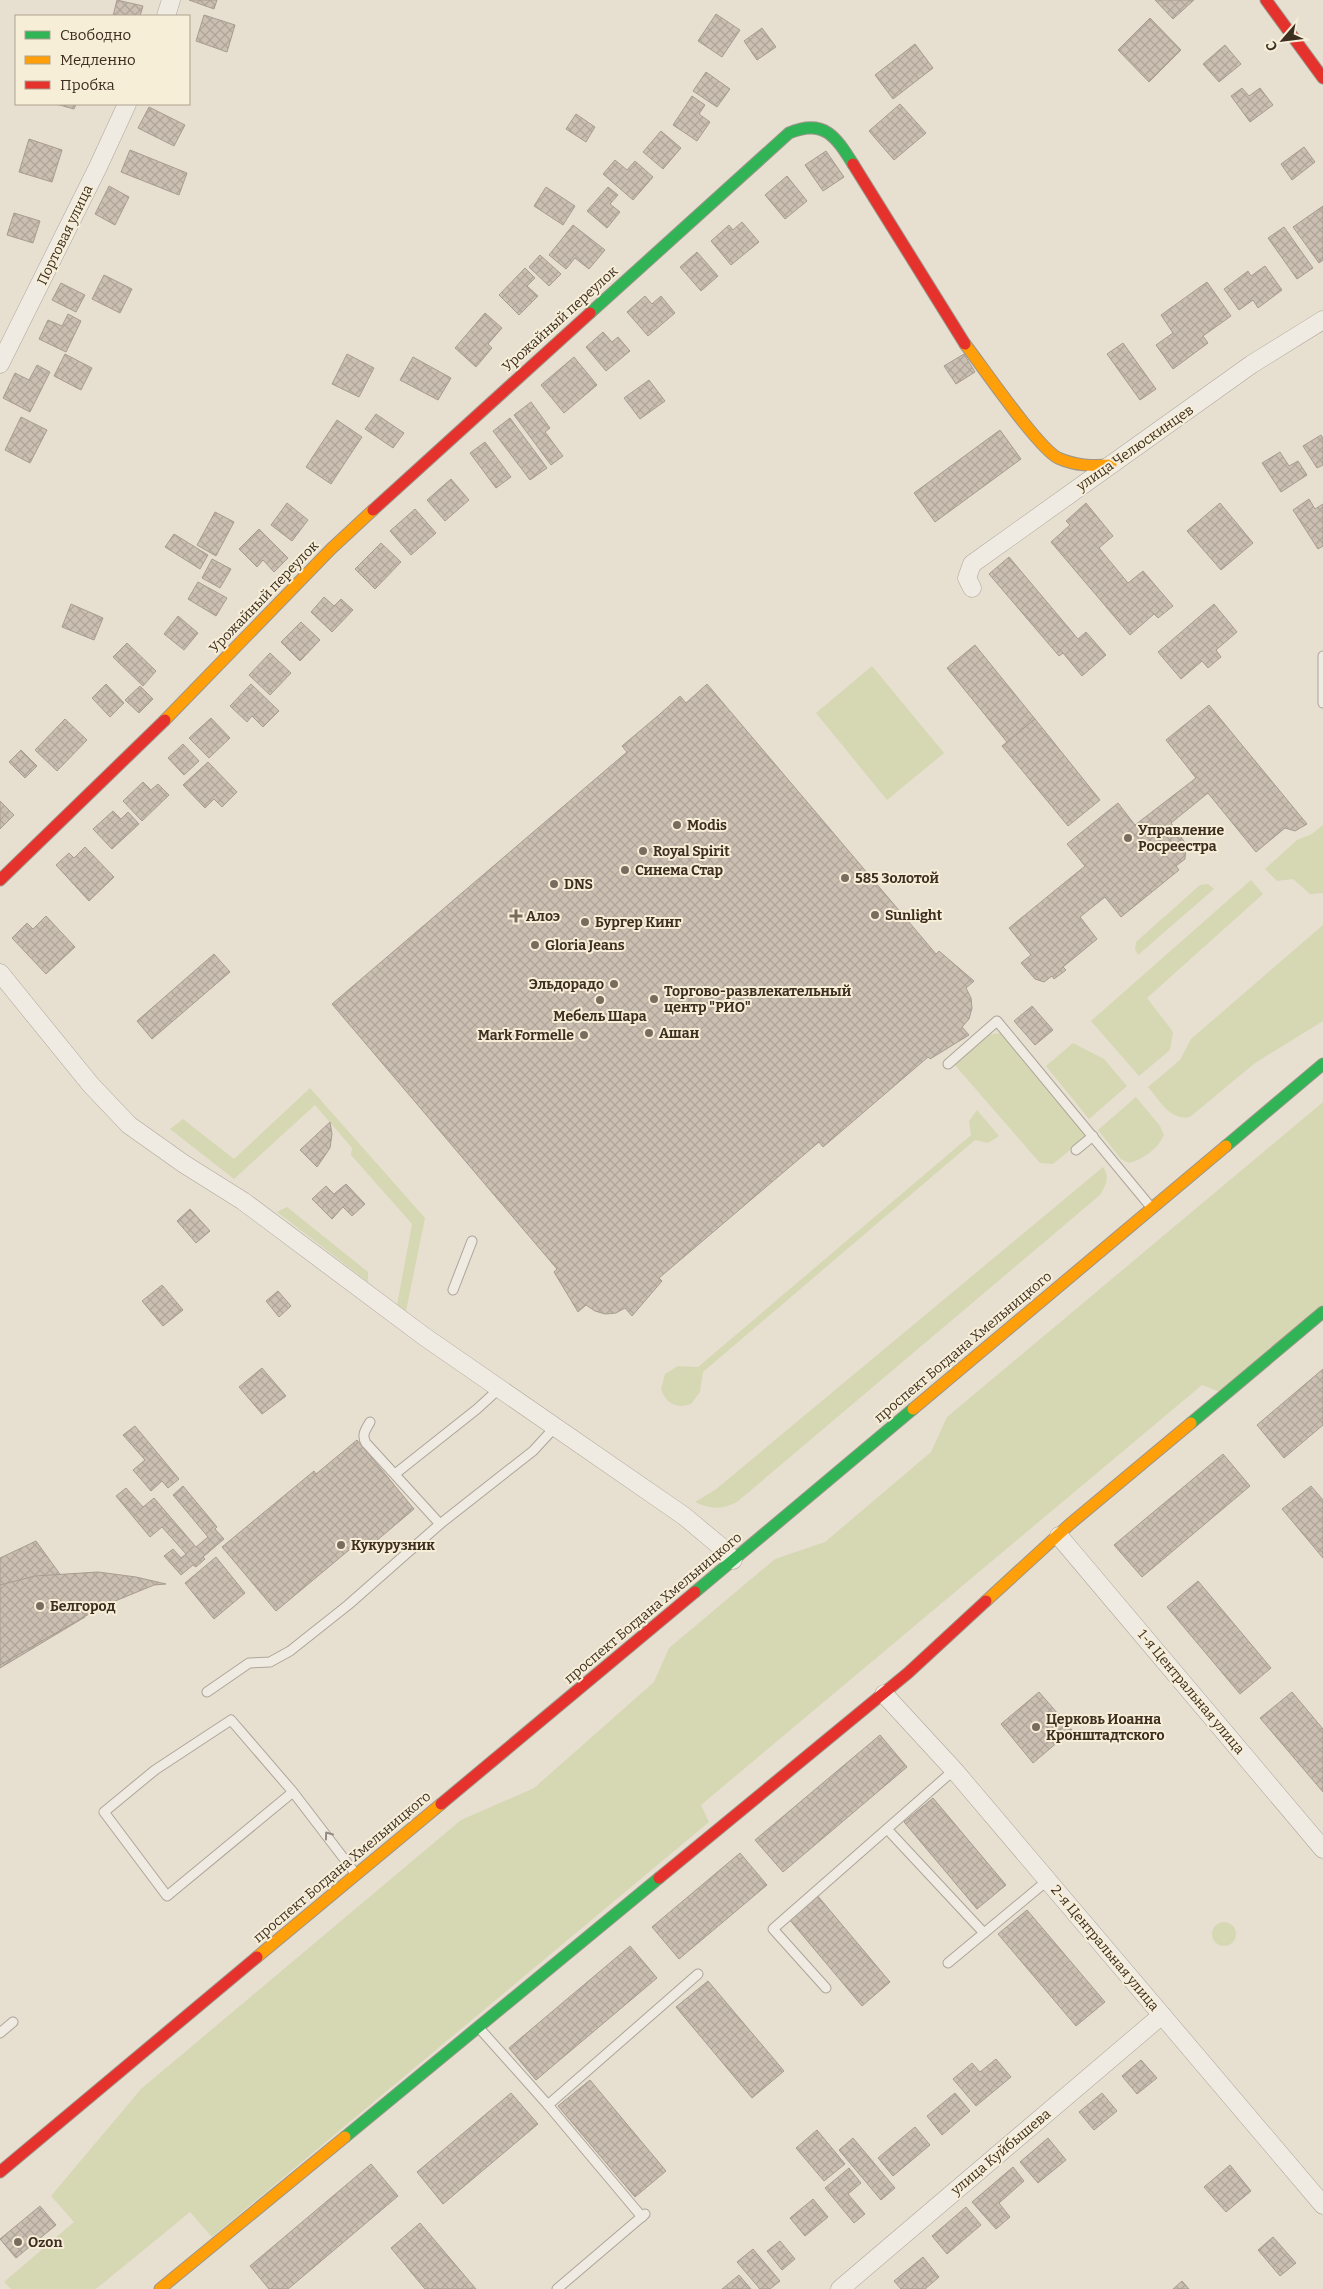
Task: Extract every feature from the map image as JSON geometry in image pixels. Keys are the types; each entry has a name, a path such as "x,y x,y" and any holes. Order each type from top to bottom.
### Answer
{"street":[{"path":"166,15 171,0"},
{"path":"1266,0 1323,78"},
{"name":"Портовая улица","path":"0,364 82,202 127,105"},
{"name":"Урожайный переулок","path":"0,880 149,737 353,529 484,407 679,234 789,133 806,125 824,129 839,142 963,342 1035,436 1056,457 1082,466 1111,465"},
{"name":"улица Челюскинцев","path":"972,588 967,578 972,564 1252,364 1323,320"},
{"path":"0,973 92,1085 129,1125 184,1164 242,1201 425,1337 501,1387 684,1516 720,1546 733,1560"},
{"name":"проспект Богдана Хмельницкого","path":"0,2172 1323,1064"},
{"path":"160,2289 884,1694 1059,1536 1323,1312"},
{"name":"1-я Центральная улица","path":"1059,1536 1323,1849"},
{"name":"2-я Центральная улица","path":"884,1694 954,1770 1323,2205"},
{"name":"улица Куйбышева","path":"840,2289 1162,2015"}],"lane":[{"path":"1323,656 1323,703"},
{"path":"948,1064 997,1021 1152,1208"},
{"path":"1076,1150 1093,1136"},
{"path":"454,1290 472,1241"},
{"path":"395,1474 501,1387"},
{"path":"370,1422 364,1438 440,1524"},
{"path":"207,1692 249,1663 270,1662 290,1651 356,1598 440,1524 533,1451 556,1426"},
{"path":"293,1792 167,1896 104,1812 155,1770 231,1720 293,1792 356,1875"},
{"path":"826,1988 772,1929 954,1770"},
{"path":"887,1829 984,1933"},
{"path":"948,1963 1048,1880"},
{"path":"548,2105 698,1974"},
{"path":"0,2033 13,2022"},
{"path":"478,2027 644,2215 557,2289"}],"green space":[{"path":"872,666 944,753 887,800 816,713"},
{"path":"1323,825 1323,893 1310,894 1293,879 1277,881 1265,869 1297,840 1312,834"},
{"path":"1251,880 1263,894 1147,998 1173,1032 1170,1050 1139,1076 1091,1021"},
{"path":"1208,884 1214,889 1138,955 1135,949 1136,942 1200,885"},
{"path":"1323,925 1323,1021 1255,1063 1190,1117 1177,1116 1166,1109 1148,1087 1180,1060 1191,1039"},
{"path":"1001,1033 1087,1136 1053,1164 1040,1163 953,1063 986,1035"},
{"path":"1073,1043 1104,1059 1127,1086 1089,1119 1046,1066"},
{"path":"310,1088 425,1218 406,1311 397,1305 412,1224 351,1155 352,1148 315,1105 234,1179 170,1129 183,1119 234,1159"},
{"path":"1136,1097 1160,1126 1164,1135 1150,1153 1129,1163 1121,1159 1098,1130"},
{"path":"1323,1102 1323,1305 1220,1392 1202,1385 701,1805 709,1822 212,2237 190,2212 96,2289 11,2289 4,2282 74,2222 51,2196 141,2089 461,1820 534,1788 654,1682 669,1648 775,1559 825,1542 931,1452 947,1417"},
{"path":"977,1110 999,1136 988,1143 975,1140 703,1372 700,1392 691,1404 681,1406 669,1402 661,1389 665,1374 678,1366 698,1367 971,1135 969,1121"},
{"path":"1103,1167 1106,1181 1100,1195 737,1502 716,1508 695,1502 715,1490"},
{"path":"287,1207 368,1272 368,1282 277,1212"},
{"path":"1224,1922 1233,1925 1236,1934 1233,1943 1224,1946 1215,1943 1212,1934 1215,1925"}],"building":[{"path":"117,0 143,6 140,15 113,15"},
{"path":"189,0 217,0 214,9"},
{"path":"1155,0 1194,0 1173,19"},
{"path":"716,14 740,30 722,57 698,41"},
{"path":"204,15 235,25 227,52 196,41"},
{"path":"1150,18 1181,50 1149,82 1118,50"},
{"path":"762,28 776,47 757,60 744,41"},
{"path":"915,44 933,68 893,99 875,75"},
{"path":"1225,45 1241,64 1219,82 1203,64"},
{"path":"706,72 730,89 717,107 693,91"},
{"path":"1242,88 1249,96 1260,88 1273,105 1250,122 1231,96"},
{"path":"692,96 705,105 699,114 710,122 697,141 673,125"},
{"path":"900,104 926,133 894,160 869,131"},
{"path":"60,105 76,105 74,109"},
{"path":"149,107 185,125 174,146 138,128"},
{"path":"576,114 595,127 586,142 566,129"},
{"path":"661,131 681,148 663,169 643,152"},
{"path":"29,139 62,150 52,182 19,172"},
{"path":"1304,147 1315,162 1292,180 1281,164"},
{"path":"130,150 187,173 179,195 121,172"},
{"path":"826,151 844,177 823,191 805,165"},
{"path":"615,160 627,170 635,161 653,177 633,200 603,174"},
{"path":"787,176 807,201 785,219 765,195"},
{"path":"109,186 129,197 115,225 95,214"},
{"path":"546,187 575,206 563,225 534,206"},
{"path":"608,187 618,195 610,204 620,212 607,228 587,211"},
{"path":"1323,206 1323,260 1319,263 1293,227"},
{"path":"14,213 40,221 33,243 7,235"},
{"path":"742,222 759,242 731,265 711,241 729,225 733,230"},
{"path":"573,225 605,250 589,269 575,258 566,269 549,255"},
{"path":"1284,227 1313,268 1297,279 1268,238"},
{"path":"697,252 718,276 701,291 680,267"},
{"path":"540,255 561,274 549,286 529,267"},
{"path":"1265,266 1282,290 1258,308 1253,300 1239,310 1224,289 1248,271 1251,276"},
{"path":"525,268 535,278 527,286 538,296 519,315 499,295"},
{"path":"104,275 132,289 120,313 92,299"},
{"path":"1207,282 1231,316 1203,336 1208,343 1173,369 1156,345 1173,333 1161,315"},
{"path":"61,283 85,295 76,312 52,300"},
{"path":"645,296 652,304 661,296 675,313 648,336 627,312"},
{"path":"485,313 502,328 488,344 492,348 476,367 455,348"},
{"path":"68,314 81,321 66,352 39,339 48,320 62,326"},
{"path":"603,332 612,342 618,337 630,351 606,371 586,347"},
{"path":"1123,343 1156,389 1140,400 1107,354"},
{"path":"65,354 92,368 81,390 54,376"},
{"path":"347,354 374,368 359,397 332,384"},
{"path":"964,354 975,372 956,384 944,366"},
{"path":"413,357 451,378 438,400 400,380"},
{"path":"574,357 597,385 564,413 541,385"},
{"path":"37,365 50,372 30,412 3,398 15,373 29,380"},
{"path":"649,380 665,401 640,419 624,398"},
{"path":"531,402 550,428 545,432 563,456 551,465 514,415"},
{"path":"376,414 404,433 393,448 365,429"},
{"path":"21,417 47,430 30,463 5,450"},
{"path":"510,418 547,468 530,480 493,431"},
{"path":"337,420 362,437 331,484 306,467"},
{"path":"1000,430 1021,459 935,522 914,493"},
{"path":"1321,435 1323,438 1323,465 1317,468 1303,446"},
{"path":"485,442 511,477 496,488 470,453"},
{"path":"1280,452 1289,466 1298,461 1307,475 1281,492 1262,463"},
{"path":"451,479 469,500 445,521 427,500"},
{"path":"1309,499 1315,509 1323,504 1323,546 1318,549 1293,510"},
{"path":"287,503 308,520 292,541 271,525"},
{"path":"1086,503 1113,536 1099,548 1128,583 1143,571 1173,606 1158,618 1154,614 1130,635 1051,542 1070,525 1066,521"},
{"path":"1220,503 1253,543 1221,570 1187,531"},
{"path":"415,509 436,533 411,555 390,531"},
{"path":"215,512 234,522 216,556 197,545"},
{"path":"259,529 288,558 274,572 263,560 257,567 239,549"},
{"path":"174,534 208,555 200,569 165,547"},
{"path":"381,543 401,562 375,589 355,569"},
{"path":"1009,557 1078,639 1086,632 1106,655 1082,676 1063,653 1059,656 989,574"},
{"path":"212,559 231,569 220,588 202,578"},
{"path":"198,582 227,598 216,616 188,599"},
{"path":"324,597 334,606 341,599 353,610 332,632 311,612"},
{"path":"71,604 103,618 94,640 62,627"},
{"path":"1214,604 1237,632 1216,650 1221,657 1208,668 1202,661 1181,679 1158,652"},
{"path":"178,616 198,633 184,650 164,634"},
{"path":"301,622 320,640 300,661 281,642"},
{"path":"127,643 156,671 143,686 113,657"},
{"path":"975,645 1035,719 1007,742 947,668"},
{"path":"270,653 291,673 270,695 249,675"},
{"path":"106,684 124,703 110,717 92,698"},
{"path":"251,684 279,711 263,727 252,716 247,722 230,706"},
{"name":"Торгово-развлекательный центр \"РИО\"","path":"707,684 936,954 939,951 974,981 966,988 971,998 972,1008 969,1019 962,1027 969,1035 930,1059 928,1057 823,1147 819,1142 659,1278 662,1281 632,1316 625,1308 616,1313 605,1314 595,1311 586,1305 578,1312 554,1272 557,1269 332,1004 627,752 622,746 680,696 686,703"},
{"path":"140,686 153,699 139,713 125,700"},
{"name":"Управление Росреестра","path":"1209,705 1307,824 1295,831 1285,828 1256,852 1208,793 1171,823 1186,844 1185,859 1176,866 1179,870 1121,917 1105,897 1080,917 1097,939 1063,967 1066,970 1054,979 1052,976 1044,982 1035,979 1021,963 1031,955 1009,928 1085,866 1067,844 1118,803 1135,825 1196,778 1166,740"},
{"path":"211,718 230,738 209,758 189,738"},
{"path":"65,719 87,740 57,771 35,750"},
{"path":"1035,719 1100,800 1068,826 1002,746"},
{"path":"183,744 199,761 184,775 168,758"},
{"path":"21,750 37,766 25,778 9,762"},
{"path":"208,762 237,792 222,807 214,799 205,808 183,785"},
{"path":"143,782 151,790 158,784 169,795 142,821 123,801"},
{"path":"0,801 14,815 0,829"},
{"path":"113,811 121,819 128,812 139,824 112,849 93,829"},
{"path":"85,847 114,877 89,901 56,865 69,853 74,858"},
{"path":"46,916 75,947 46,974 12,938 27,923 33,929"},
{"path":"214,954 230,972 152,1039 137,1021"},
{"path":"1032,1006 1053,1030 1035,1045 1014,1021"},
{"path":"330,1122 332,1134 330,1148 317,1167 300,1150"},
{"path":"346,1184 365,1204 352,1216 343,1207 332,1219 312,1199 326,1186 334,1194"},
{"path":"190,1209 210,1231 196,1243 177,1221"},
{"path":"162,1285 183,1310 163,1326 142,1301"},
{"path":"278,1291 291,1306 279,1317 266,1301"},
{"path":"262,1368 286,1396 262,1414 239,1387"},
{"path":"1323,1369 1323,1425 1284,1458 1257,1425"},
{"path":"135,1426 179,1479 168,1488 162,1481 151,1491 133,1470 145,1460 123,1435"},
{"path":"357,1440 414,1509 375,1542 378,1546 371,1552 361,1540 276,1611 222,1547 314,1471 316,1474"},
{"path":"1223,1454 1250,1486 1142,1577 1114,1545"},
{"path":"183,1486 217,1527 215,1529 224,1539 203,1557 205,1559 196,1567 193,1565 181,1575 164,1556 173,1549 181,1558 186,1554 162,1527 150,1537 116,1496 126,1488 143,1507 154,1498 196,1547 208,1537 173,1495"},
{"path":"1311,1486 1323,1500 1323,1558 1282,1509"},
{"name":"Белгород","path":"36,1541 75,1595 85,1617 0,1668 0,1558"},
{"path":"216,1557 245,1593 214,1619 185,1583"},
{"name":"Белгород","path":"98,1572 136,1577 166,1584 154,1585 103,1606 0,1665 0,1585 35,1576"},
{"path":"1198,1581 1271,1668 1240,1694 1167,1607"},
{"name":"Церковь Иоанна Кронштадтского","path":"1039,1692 1072,1730 1033,1763 1001,1724"},
{"path":"1292,1692 1323,1729 1323,1792 1260,1718"},
{"path":"880,1735 907,1767 783,1872 755,1840"},
{"path":"933,1798 1006,1885 977,1909 904,1822"},
{"path":"740,1853 767,1885 679,1959 652,1927"},
{"path":"817,1895 890,1982 862,2006 789,1919"},
{"path":"1027,1910 1105,2002 1076,2026 998,1934"},
{"path":"630,1946 657,1978 536,2080 509,2048"},
{"path":"708,1981 784,2071 752,2098 676,2007"},
{"path":"996,2059 1011,2077 976,2106 953,2079 972,2063 980,2072"},
{"path":"1141,2060 1157,2078 1137,2094 1122,2076"},
{"path":"590,2080 666,2171 635,2197 558,2106"},
{"path":"511,2093 538,2124 443,2204 417,2172"},
{"path":"955,2093 970,2111 942,2135 927,2116"},
{"path":"1102,2093 1117,2111 1094,2130 1079,2112"},
{"path":"915,2127 930,2145 893,2176 878,2158"},
{"path":"817,2130 845,2164 824,2181 796,2148"},
{"path":"853,2138 895,2188 881,2200 839,2150"},
{"path":"1048,2138 1066,2160 1038,2183 1020,2162"},
{"path":"371,2164 398,2196 288,2289 269,2289 250,2266"},
{"path":"1230,2165 1251,2191 1226,2212 1204,2187"},
{"path":"1013,2167 1024,2181 999,2203 1010,2217 996,2229 972,2202"},
{"path":"849,2168 861,2183 848,2194 865,2214 854,2223 825,2188"},
{"path":"813,2199 828,2217 805,2236 790,2218"},
{"path":"40,2206 56,2225 16,2258 0,2239"},
{"path":"966,2207 981,2225 947,2254 932,2236"},
{"path":"420,2223 476,2289 425,2289 391,2248"},
{"path":"1273,2237 1296,2263 1280,2276 1258,2250"},
{"path":"780,2241 795,2259 782,2270 767,2251"},
{"path":"753,2249 780,2281 770,2289 760,2289 737,2262"},
{"path":"923,2257 939,2277 925,2289 901,2289 894,2281"},
{"path":"739,2275 751,2289 722,2289"},
{"path":"1182,2281 1189,2289 1173,2289"}],"traffic: fast":[{"path":"590,313 789,133 801,129 820,129 835,138 853,164"},
{"path":"1226,1146 1323,1064"},
{"path":"1191,1423 1323,1312"},
{"path":"695,1592 913,1409"},
{"path":"345,2137 659,1878"}],"traffic: slow":[{"path":"965,344 1024,423 1049,451 1058,458 1071,463 1111,465"},
{"path":"165,720 331,549 373,510"},
{"path":"913,1409 1226,1146"},
{"path":"986,1601 1070,1524 1191,1423"},
{"path":"257,1957 441,1804"},
{"path":"160,2289 345,2137"}],"traffic: jam":[{"path":"1266,0 1323,78"},
{"path":"853,164 965,344"},
{"path":"373,510 590,313"},
{"path":"0,880 165,720"},
{"path":"441,1804 695,1592"},
{"path":"659,1878 908,1673 986,1601"},
{"path":"0,2172 257,1957"}],"place":[{"name":"Modis","path":"677,825"},
{"name":"Управление Росреестра","path":"1128,838"},
{"name":"Royal Spirit","path":"643,851"},
{"name":"Синема Стар","path":"625,870"},
{"name":"585 Золотой","path":"845,878"},
{"name":"DNS","path":"554,884"},
{"name":"Sunlight","path":"875,915"},
{"name":"Алоэ","path":"516,916"},
{"name":"Бургер Кинг","path":"585,922"},
{"name":"Gloria Jeans","path":"535,945"},
{"name":"Эльдорадо","path":"614,984"},
{"name":"Торгово-развлекательный центр \"РИО\"","path":"654,999"},
{"name":"Мебель Шара","path":"600,1000"},
{"name":"Ашан","path":"649,1033"},
{"name":"Mark Formelle","path":"584,1035"},
{"name":"Кукурузник","path":"341,1545"},
{"name":"Белгород","path":"40,1606"},
{"name":"Церковь Иоанна Кронштадтского","path":"1036,1727"},
{"name":"Ozon","path":"18,2242"}]}
